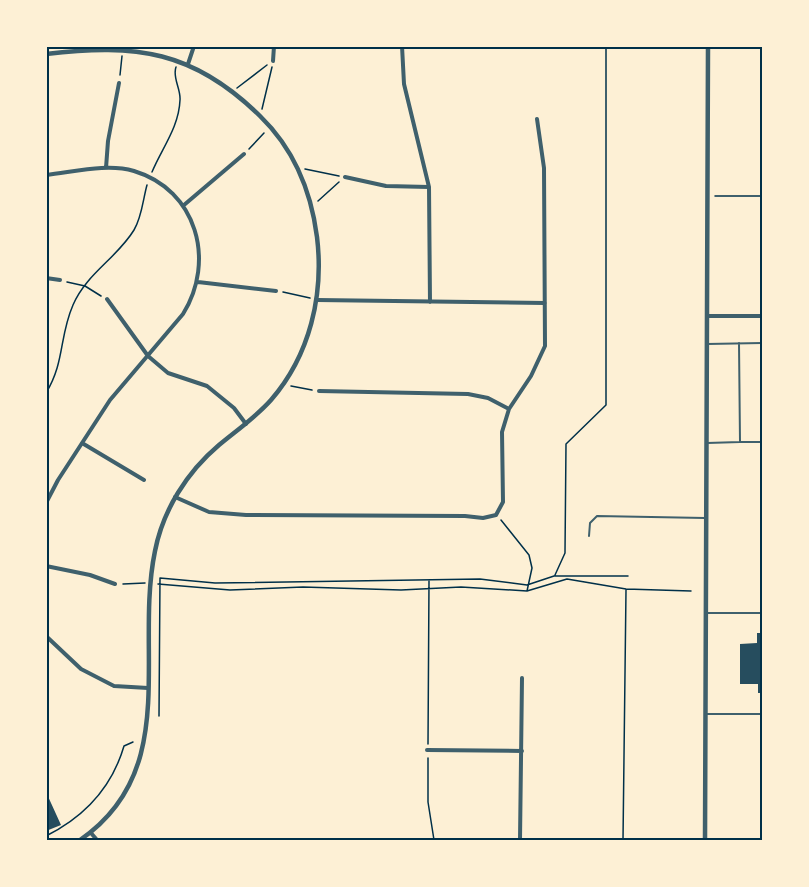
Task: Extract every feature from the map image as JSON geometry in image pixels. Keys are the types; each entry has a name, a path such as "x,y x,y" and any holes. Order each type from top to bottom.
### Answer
{"street":[{"path":"188,64 194,46"},
{"path":"273,61 274,46"},
{"path":"402,46 404,84 429,187 430,302"},
{"path":"705,840 708,46"},
{"path":"46,54 102,48 123,49 188,64 234,91 271,126 299,168 313,205 319,256 317,300 310,331 296,364 272,399 191,472 175,497 161,527 150,584 147,733 140,761 129,786 114,809 92,833 80,840"},
{"path":"106,168 108,141 119,83"},
{"path":"175,497 209,512 246,515 483,518 496,515 503,502 502,432 509,409 531,376 545,346 544,168 537,118"},
{"path":"184,205 244,154"},
{"path":"46,175 106,168 136,171 150,178 184,205 193,222 201,261 193,298 183,314 110,400 46,503"},
{"path":"345,177 386,186 429,187"},
{"path":"46,278 60,280"},
{"path":"198,282 276,291"},
{"path":"107,299 148,356 168,373 207,386 234,408 246,424"},
{"path":"317,300 545,303"},
{"path":"707,316 762,316"},
{"path":"319,391 468,394 488,398 509,409"},
{"path":"82,443 144,480"},
{"path":"46,566 90,575 115,584"},
{"path":"46,636 81,669 114,686 149,688"},
{"path":"520,840 522,678"},
{"path":"428,750 522,751"},
{"path":"92,833 97,840"}],"lane":[{"path":"739,343 740,442"},
{"path":"707,344 762,343"},
{"path":"707,443 762,442"},
{"path":"589,536 590,523 597,516 707,518"},
{"path":"707,613 762,613"},
{"path":"706,714 762,714"}],"path":[{"path":"554,576 565,553 566,444 606,405 606,46"},
{"path":"119,83 123,49"},
{"path":"46,393 61,361 62,333 74,303 91,276 113,258 135,228 150,178 179,112 180,89 174,72 177,60"},
{"path":"234,91 273,61"},
{"path":"260,116 273,61"},
{"path":"244,154 271,126"},
{"path":"299,168 345,177"},
{"path":"313,205 345,177"},
{"path":"708,196 762,196"},
{"path":"60,280 85,286 107,299"},
{"path":"276,291 317,300"},
{"path":"282,384 319,391"},
{"path":"496,515 529,555 532,568 526,591"},
{"path":"159,717 160,578 215,583 480,579 527,585 554,576 628,576"},
{"path":"159,584 230,590 303,587 526,591 567,579 626,589 691,591"},
{"path":"429,580 428,802 434,840"},
{"path":"115,584 138,583"},
{"path":"623,840 626,589"},
{"path":"46,836 79,816 92,804 110,780 124,746 133,742"}],"building":[{"path":"757,633 762,633 762,693 758,693 758,684 740,684 740,644 757,643"},
{"path":"46,792 61,825 46,831"}]}
